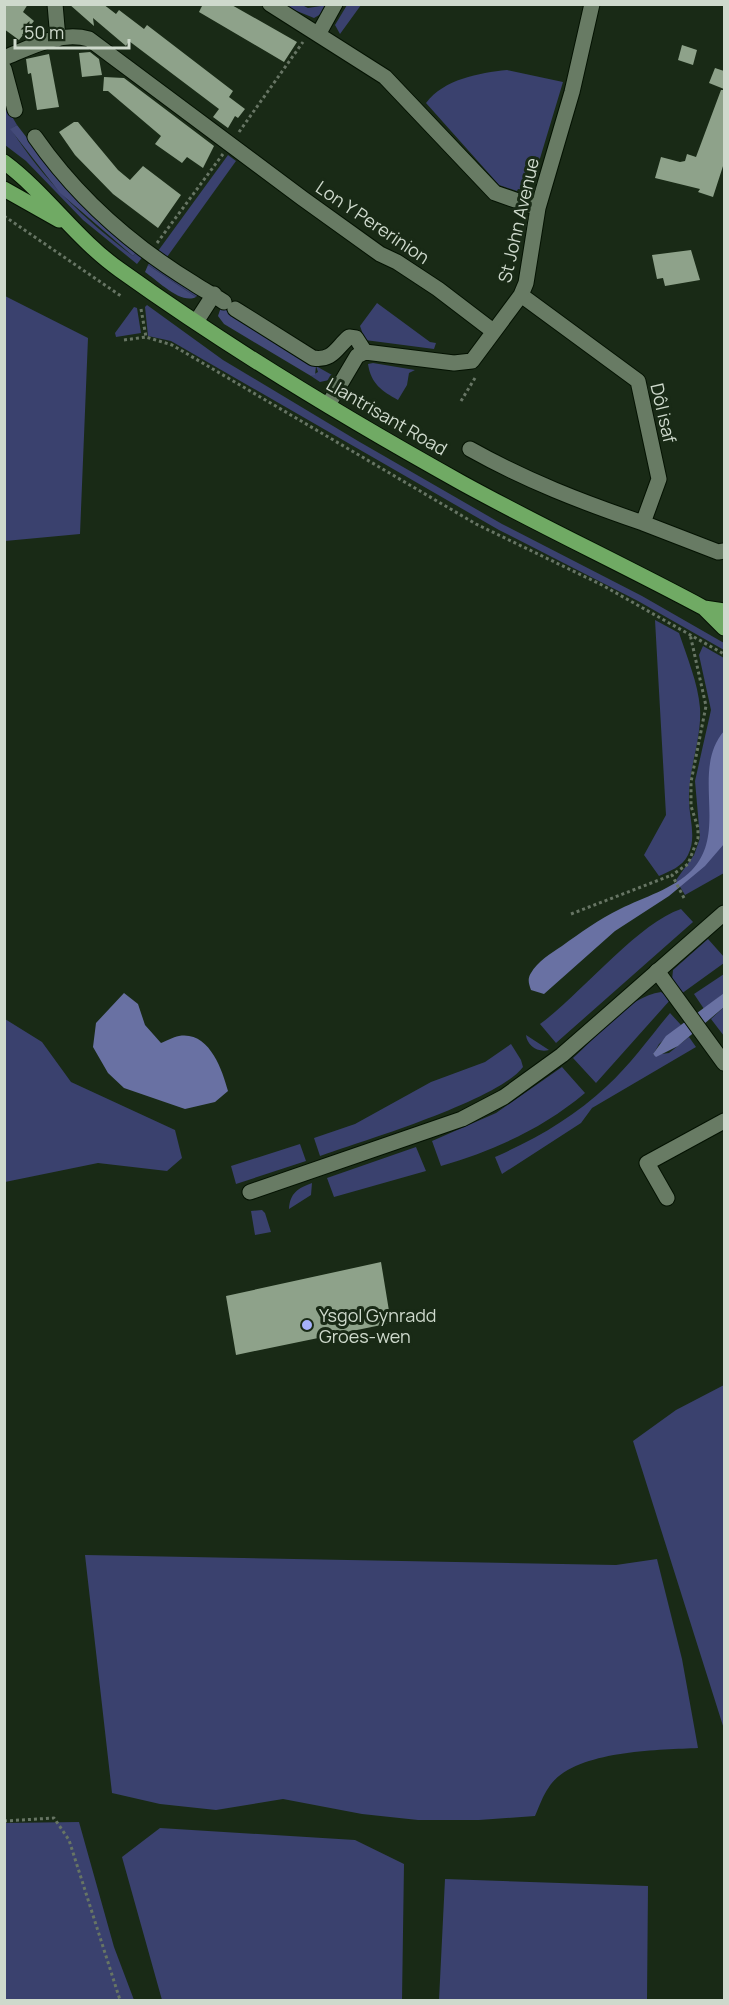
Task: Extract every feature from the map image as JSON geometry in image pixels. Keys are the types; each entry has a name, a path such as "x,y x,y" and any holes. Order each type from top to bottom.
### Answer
{"main road":[{"name":"Llantrisant Road","path":"4,162 42,193 70,226 118,268 196,322 328,405 463,483 704,608 724,628"},
{"name":"Llantrisant Road","path":"4,189 70,226"},
{"name":"Llantrisant Road","path":"704,608 724,611"}],"street":[{"path":"55,4 58,39"},
{"path":"270,4 374,69 394,86 488,187 504,196 538,208"},
{"path":"319,33 335,4"},
{"name":"St John Avenue","path":"35,137 54,164 85,199 151,252 194,284 313,358 332,356 349,338 356,338 365,352 464,363 472,361 521,295 538,208 572,92 592,4"},
{"name":"Lon Y Pererinion","path":"4,58 37,44 58,39 89,39 380,254 397,262 438,289 493,331"},
{"path":"4,69 15,110"},
{"name":"Dôl isaf","path":"521,295 638,381 658,479 643,523"},
{"path":"196,322 224,302"},
{"path":"328,405 357,356 365,352"},
{"path":"470,449 519,476 556,492 718,552 724,551"},
{"path":"250,1192 384,1148 478,1112 521,1086 562,1055 724,913"},
{"path":"657,971 724,1063"},
{"path":"667,1198 647,1163 724,1121"}],"path":[{"path":"4,216 121,296"},
{"path":"141,309 146,338"},
{"path":"123,340 146,338 171,345 476,524 602,585 724,654"},
{"path":"461,401 475,378"},
{"path":"572,914 673,877 688,864 698,838 698,828 691,806 691,782 706,706 690,634"},
{"path":"673,877 684,898"},
{"path":"4,1821 54,1818 69,1840 120,2001"}],"shaded area":[{"path":"282,5 302,5 308,8 327,5 321,14 314,18"},
{"path":"347,5 361,5 340,34 335,25"},
{"path":"507,70 563,82 532,185 527,190 518,189 517,191 499,185 426,103 442,88 452,83 474,75"},
{"path":"4,103 17,125 11,129 23,148 51,182 98,228 133,256 138,250 144,255 137,264 83,220 26,161 5,145"},
{"path":"17,125 67,190 138,250 133,256 60,193 10,129"},
{"path":"228,155 236,161 167,257 158,251"},
{"path":"151,260 199,293 196,297 148,265"},
{"path":"148,265 196,297 190,299 176,295 145,272"},
{"path":"5,296 88,338 80,534 5,541"},
{"path":"377,303 430,342 436,343 434,349 365,340 360,326"},
{"path":"147,305 223,360 358,441 502,524 642,596 724,643 724,650 638,601 499,530 171,341 148,336 145,307"},
{"path":"134,307 137,308 141,333 116,337 115,333"},
{"path":"221,307 316,366 315,375 311,376 224,324 218,316"},
{"path":"368,364 415,370 409,373 407,385 398,400 382,390 375,382"},
{"path":"316,366 332,375 329,380 320,382 311,376 318,372"},
{"path":"655,620 679,633 695,680 700,708 699,731 689,788 691,848 682,863 659,876 644,855 666,815"},
{"path":"703,646 724,658 724,873 685,895 676,880 694,855 700,838 695,781 711,710 699,655"},
{"path":"724,731 724,844 705,866 669,896 615,931 544,994 531,990 530,975 537,965 549,955 605,917 667,888 692,870 703,854 708,837 710,764 714,747"},
{"path":"681,909 693,922 556,1043 540,1024 646,929"},
{"path":"708,939 724,957 724,963 681,994 672,980 673,970"},
{"path":"724,974 724,993 704,1009 694,994"},
{"path":"661,992 671,999 596,1083 573,1058 625,1009 649,995"},
{"path":"124,993 138,1004 145,1025 161,1043 177,1037 189,1036 206,1045 218,1063 228,1091 215,1102 185,1109 124,1088 108,1073 93,1047 96,1023"},
{"path":"724,993 724,1007 678,1046 656,1057 653,1054 666,1036"},
{"path":"724,1007 724,1036 711,1019"},
{"path":"670,1013 681,1025 659,1044 653,1055 669,1053 689,1037 696,1047 592,1108 581,1123 502,1174 495,1157 525,1143 581,1108 624,1069"},
{"path":"5,1019 42,1042 71,1082 175,1130 182,1158 167,1171 98,1163 5,1182"},
{"path":"526,1035 549,1050 533,1047"},
{"path":"511,1044 523,1067 509,1080 487,1093 429,1118 320,1156 314,1138 355,1124 431,1082 485,1062"},
{"path":"562,1067 585,1093 535,1128 480,1153 441,1166 432,1141 496,1113"},
{"path":"300,1144 306,1161 236,1184 231,1166"},
{"path":"416,1147 426,1171 334,1197 327,1178"},
{"path":"312,1183 311,1195 289,1209 291,1199 296,1192"},
{"path":"262,1210 271,1232 255,1235 251,1211"},
{"path":"724,1385 724,1729 633,1441 676,1410"},
{"path":"85,1555 616,1565 657,1559 682,1659 698,1748 618,1754 577,1766 561,1775 549,1787 535,1816 479,1820 418,1820 362,1814 283,1799 216,1810 160,1804 112,1793"},
{"path":"79,1822 114,1947 134,2000 5,2000 5,1823"},
{"path":"160,1828 355,1840 404,1864 402,2000 162,2000 122,1857"},
{"path":"445,1879 648,1886 647,2000 439,2000"}],"building":[{"path":"4,4 28,4 23,12 34,21 19,40 4,29"},
{"path":"69,4 103,4 116,14 119,10 144,29 147,25 233,91 229,97 245,109 238,118 235,116 228,128 213,117 219,109 129,41 126,46 93,18 94,26"},
{"path":"203,4 230,4 297,42 284,62 199,12"},
{"path":"682,45 697,50 693,65 678,60"},
{"path":"90,52 99,59 102,75 82,77 79,53"},
{"path":"49,54 59,107 37,110 31,73 28,74 26,59"},
{"path":"715,68 724,71 724,89 709,83"},
{"path":"104,77 124,78 214,146 203,168 187,157 182,163 155,144 161,136 108,91 103,91"},
{"path":"721,90 724,90 724,163 713,197 698,192 700,189 655,178 661,157 680,162 685,161 687,154 696,157"},
{"path":"74,122 78,122 118,170 130,180 143,166 181,195 158,228 113,194 75,155 59,132"},
{"path":"691,250 700,280 665,286 663,278 657,279 652,255"},
{"path":"381,1262 391,1323 236,1355 226,1296"}],"place":[{"name":"Ysgol Gynradd Groes-wen","path":"307,1325"}]}
